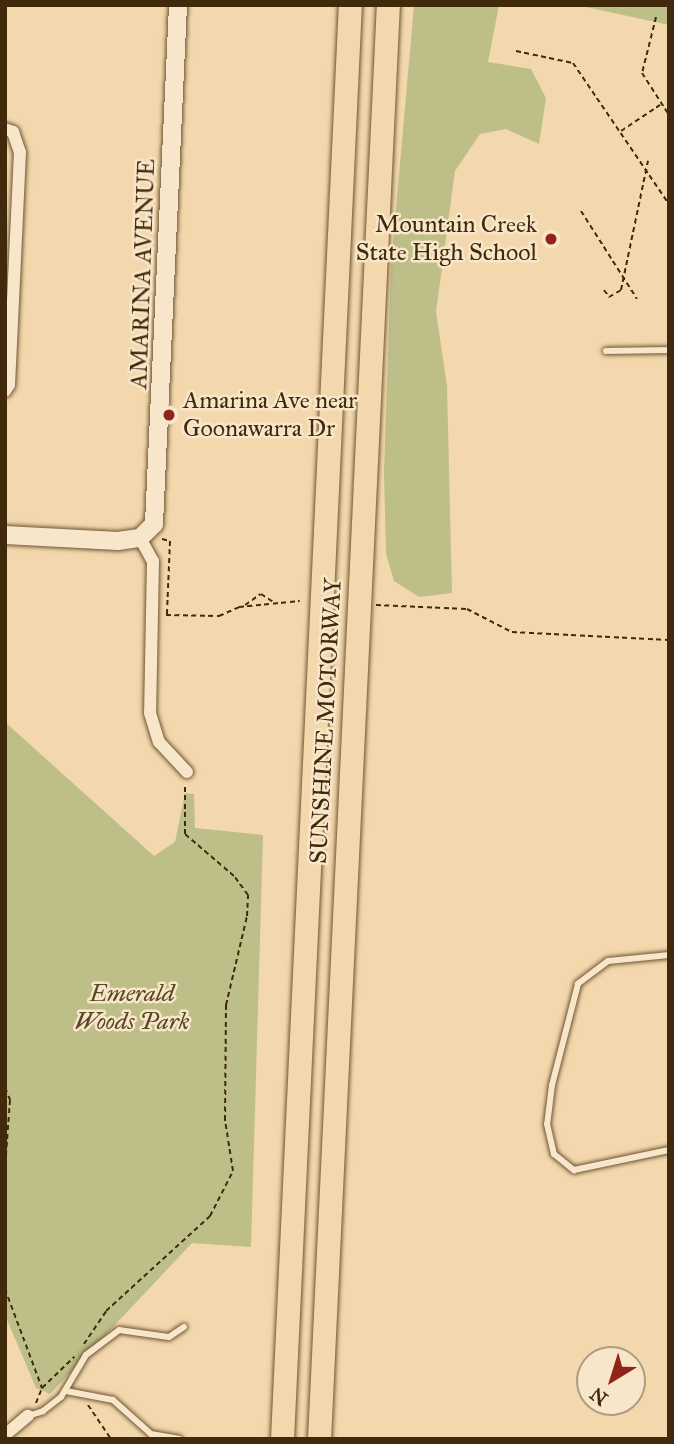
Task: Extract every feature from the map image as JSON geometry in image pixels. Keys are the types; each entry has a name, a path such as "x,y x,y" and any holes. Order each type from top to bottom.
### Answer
{"highway":[{"path":"338,5 349,32"},
{"name":"SUNSHINE MOTORWAY","path":"282,1439 350,5"},
{"name":"SUNSHINE MOTORWAY","path":"319,1439 388,5"}],"street":[{"name":"AMARINA AVENUE","path":"140,538 154,524 158,506 178,5"},
{"path":"5,129 13,132 20,152 9,385 5,391"},
{"path":"5,535 140,538 153,561 161,615 148,681 150,713 159,742 187,772"},
{"path":"5,1435 28,1416"}],"lane":[{"path":"606,351 669,350"},
{"path":"669,955 608,961 578,984 552,1085 547,1124 554,1154 575,1170 669,1150"},
{"path":"28,1416 46,1410 66,1391 86,1355 119,1330 169,1337 184,1327"},
{"path":"66,1391 113,1400 151,1434 180,1439"}],"path":[{"path":"656,17 642,73 669,115"},
{"path":"516,51 573,63 669,204"},
{"path":"620,131 662,104"},
{"path":"604,290 609,297 621,290 648,161"},
{"path":"581,211 637,299"},
{"path":"161,538 170,541 161,615 219,616 243,607 261,594 276,604"},
{"path":"243,607 300,601"},
{"path":"371,604 467,609 512,632 669,640"},
{"path":"82,1348 106,1311 210,1216 233,1171 225,1120 226,1005 247,916 248,895 234,876 185,834 187,772"},
{"path":"5,1088 10,1100 5,1168"},
{"path":"5,1289 42,1388"},
{"path":"28,1416 42,1388 76,1353"},
{"path":"85,1394 89,1410 111,1439"}],"green space":[{"path":"414,5 499,5 488,62 531,69 546,98 539,144 506,129 480,134 455,171 436,312 447,386 452,593 419,597 394,581 386,554 384,472 391,266"},
{"path":"577,5 669,5 669,25"},
{"name":"Emerald Woods Park","path":"5,722 154,856 175,842 185,793 194,794 195,828 263,835 251,1247 192,1243 50,1394 36,1388 5,1315"}],"place":[{"name":"Mountain Creek State High School","path":"551,239"},
{"name":"Amarina Ave near Goonawarra Dr","path":"169,415"}]}
